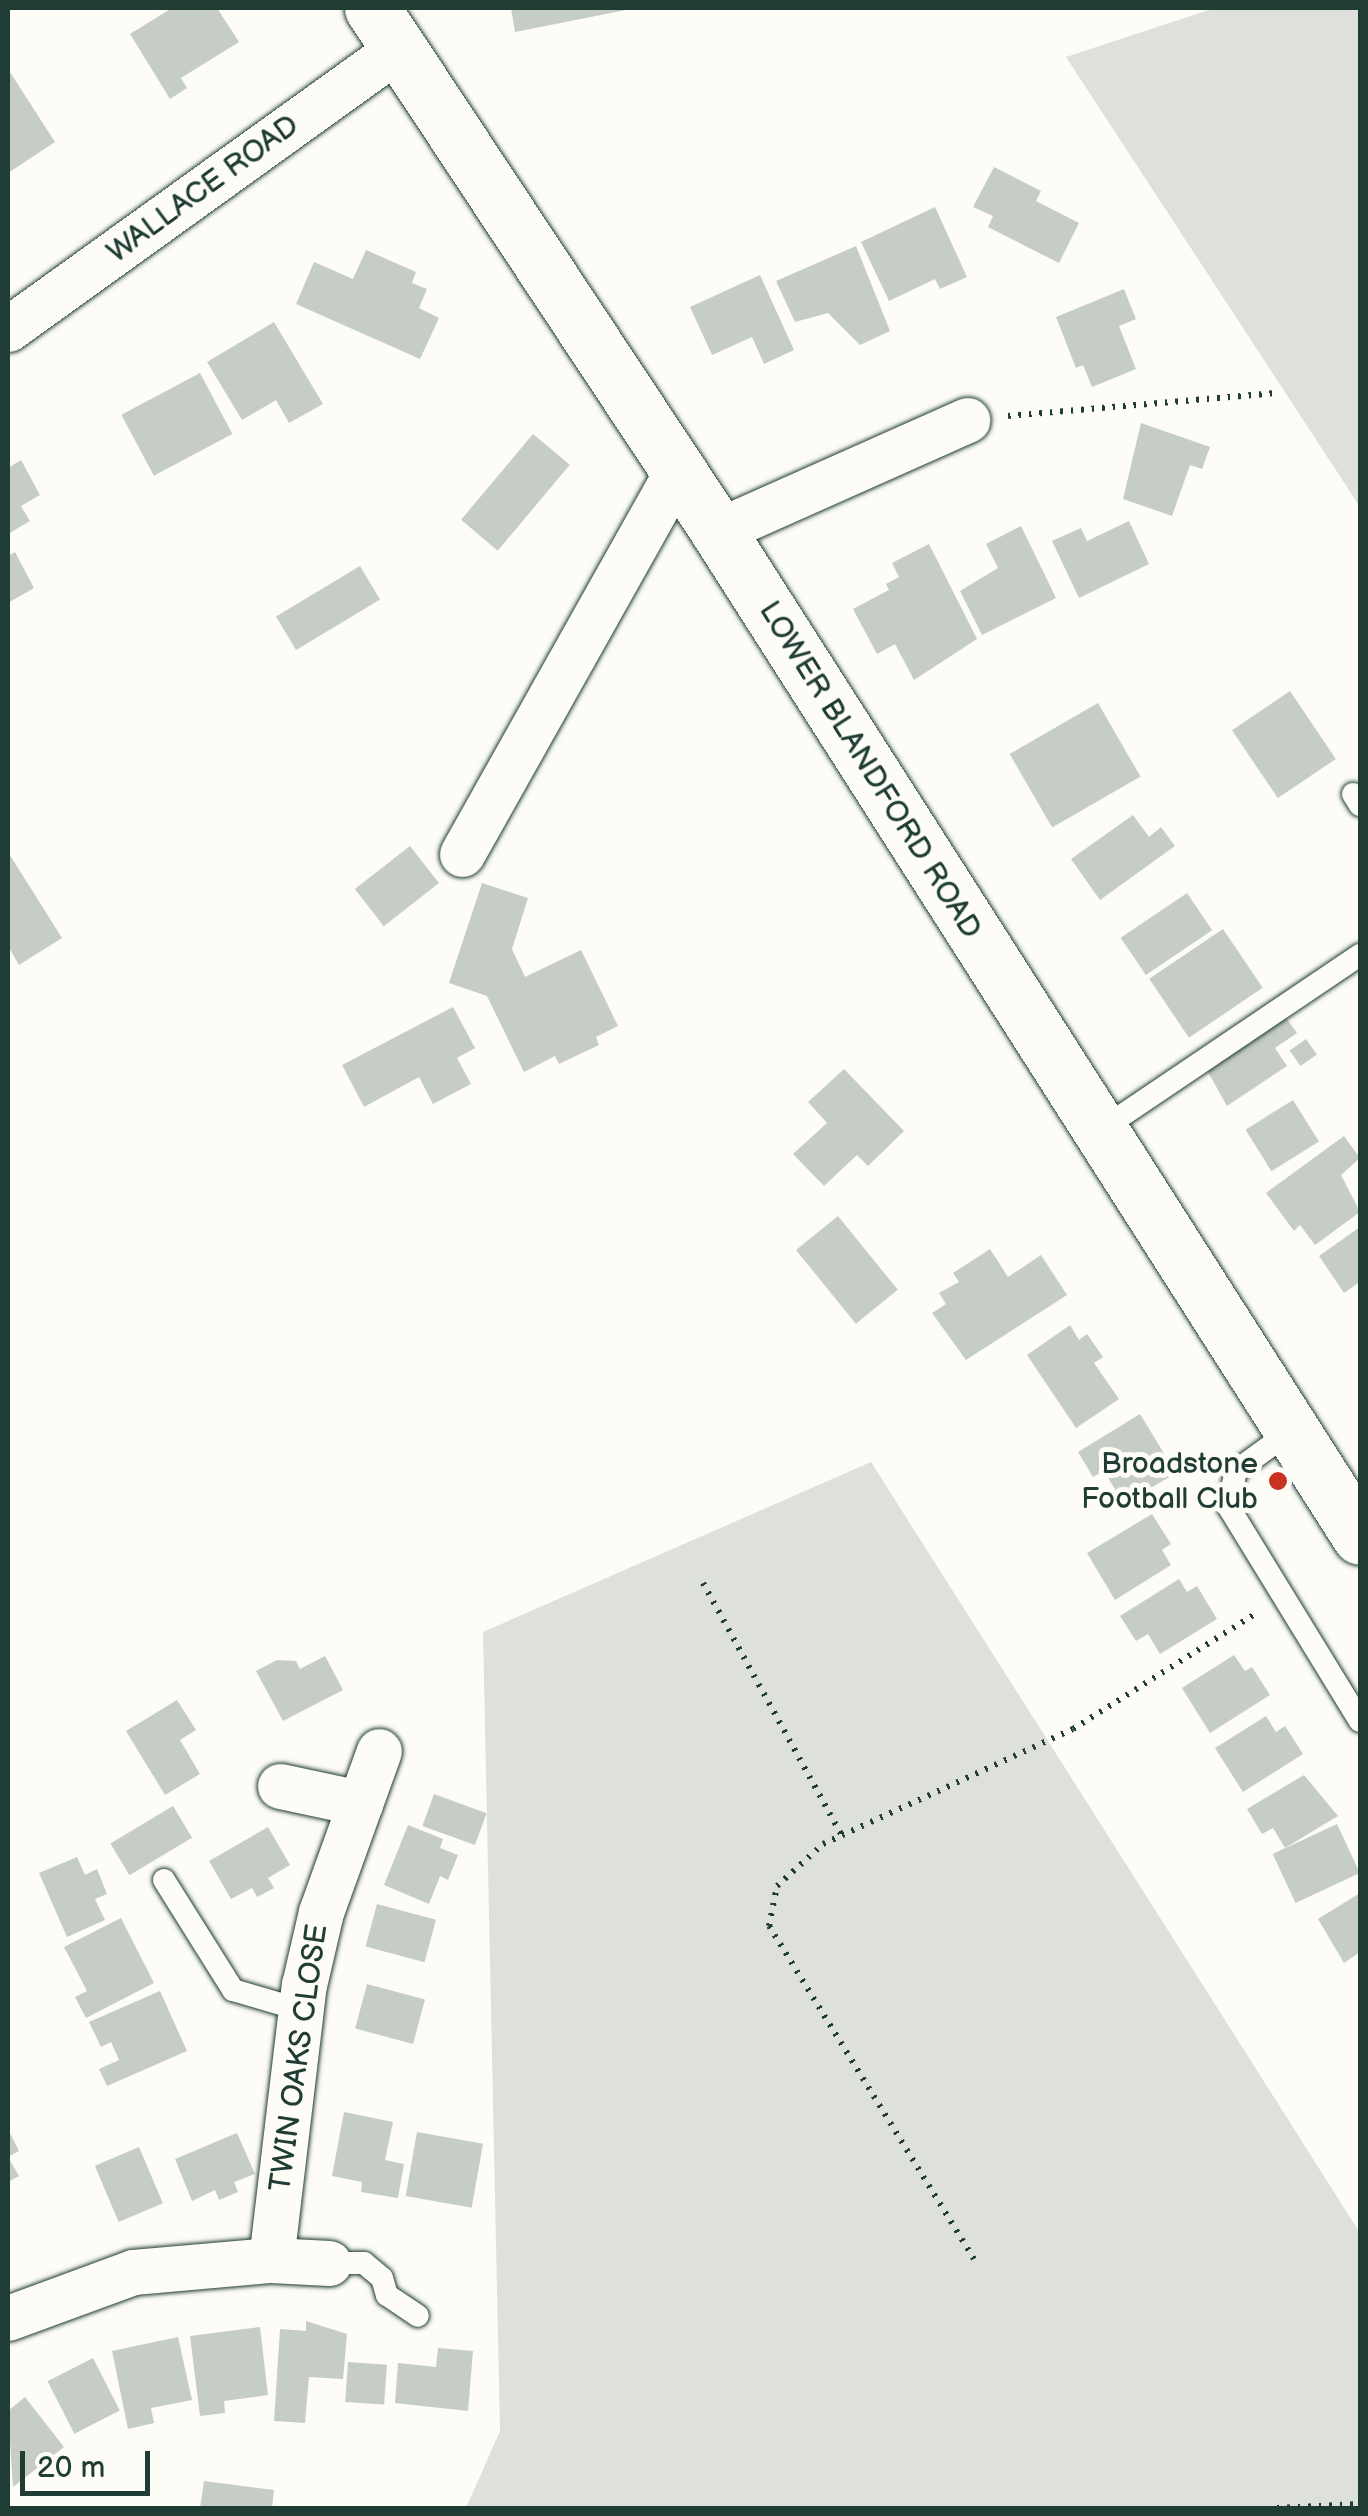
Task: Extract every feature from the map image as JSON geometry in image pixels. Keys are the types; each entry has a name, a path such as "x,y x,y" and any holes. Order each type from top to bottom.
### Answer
{"main road":[{"name":"LOWER BLANDFORD ROAD","path":"386,28 718,531 1360,1537"}],"street":[{"name":"WALLACE ROAD","path":"8,329 386,28"},
{"path":"718,531 967,420"},
{"path":"462,854 677,471"},
{"name":"TWIN OAKS CLOSE","path":"271,2260 301,2010 321,1912 379,1751"},
{"path":"280,1786 360,1803"},
{"path":"8,2318 134,2272 271,2260 328,2262"}],"lane":[{"path":"1099,1131 1360,955"},
{"path":"1291,1431 1236,1471 1228,1506 1279,1598 1360,1721"},
{"path":"164,1880 233,1990 301,2010"},
{"path":"328,2262 364,2263 382,2278 387,2295 418,2316"}],"path":[{"path":"967,420 1274,393"},
{"path":"703,1583 842,1836"},
{"path":"974,2259 769,1926 777,1886 823,1844 1073,1729 1279,1598"},
{"path":"1277,2508 1360,2504"}],"shaded area":[{"path":"1215,8 1360,8 1360,507 1066,57"},
{"path":"871,1462 1360,2233 1360,2508 466,2508 500,2431 483,1632"}],"building":[{"path":"172,8 217,8 239,42 181,78 187,88 170,99 130,34"},
{"path":"511,8 631,8 631,9 515,32"},
{"path":"8,69 55,142 8,173"},
{"path":"994,167 1041,191 1036,201 1079,223 1059,263 988,227 993,216 973,207"},
{"path":"935,207 967,277 940,289 935,279 889,301 861,242"},
{"path":"856,246 890,331 860,345 828,313 795,322 776,281"},
{"path":"366,250 416,272 412,283 427,289 419,308 439,318 420,359 296,304 314,262 353,279"},
{"path":"760,275 794,350 764,364 752,337 712,355 690,307"},
{"path":"1124,289 1136,319 1119,326 1136,369 1092,387 1083,365 1076,368 1056,317"},
{"path":"274,322 323,404 289,423 276,400 242,420 207,362"},
{"path":"200,373 232,434 154,476 121,415"},
{"path":"1141,423 1210,447 1202,469 1190,465 1172,516 1123,499"},
{"path":"533,434 570,465 498,551 461,520"},
{"path":"21,460 40,495 21,506 30,521 8,534 8,468"},
{"path":"1129,521 1149,564 1079,598 1052,541 1081,528 1087,541"},
{"path":"1021,526 1056,598 982,635 960,591 998,568 986,544"},
{"path":"929,544 977,639 914,680 895,644 877,654 853,609 889,590 886,584 899,577 892,563"},
{"path":"15,552 34,588 8,603 8,556"},
{"path":"360,566 380,599 296,650 276,616"},
{"path":"1290,691 1336,759 1278,798 1232,730"},
{"path":"1098,703 1140,777 1052,828 1010,754"},
{"path":"1133,815 1149,837 1161,827 1175,846 1100,900 1071,859"},
{"path":"410,846 439,883 384,926 355,889"},
{"path":"8,852 62,938 19,965 8,946"},
{"path":"482,883 528,898 512,949 525,977 581,950 618,1026 596,1037 599,1045 559,1064 555,1056 524,1072 487,996 449,983"},
{"path":"1187,893 1212,930 1146,975 1121,938"},
{"path":"1223,929 1263,988 1189,1038 1149,979"},
{"path":"453,1007 475,1048 457,1058 471,1084 433,1104 419,1077 364,1107 342,1065"},
{"path":"1282,1012 1297,1033 1275,1048 1287,1066 1227,1106 1204,1065"},
{"path":"1306,1039 1317,1055 1301,1066 1290,1050"},
{"path":"844,1069 904,1131 868,1166 857,1155 824,1186 793,1154 827,1123 808,1102"},
{"path":"1293,1100 1319,1142 1271,1171 1246,1130"},
{"path":"1344,1136 1360,1158 1341,1175 1360,1212 1315,1245 1300,1225 1294,1231 1266,1193"},
{"path":"838,1216 898,1290 856,1324 796,1250"},
{"path":"1360,1227 1360,1282 1344,1293 1319,1256"},
{"path":"990,1249 1008,1277 1041,1255 1067,1295 966,1360 932,1313 946,1304 939,1293 959,1282 953,1273"},
{"path":"1070,1325 1079,1340 1087,1334 1103,1357 1094,1363 1119,1399 1076,1428 1027,1355"},
{"path":"1140,1414 1176,1473 1124,1504 1104,1471 1093,1477 1078,1452"},
{"path":"1152,1514 1171,1544 1162,1550 1171,1565 1115,1600 1087,1553"},
{"path":"1179,1579 1187,1592 1197,1586 1217,1619 1160,1654 1148,1634 1136,1641 1120,1616"},
{"path":"1234,1655 1245,1671 1252,1667 1270,1695 1210,1733 1182,1688"},
{"path":"325,1656 343,1690 283,1721 256,1671 277,1660 296,1661 300,1669"},
{"path":"177,1700 196,1730 180,1740 200,1774 165,1795 126,1731"},
{"path":"1266,1716 1276,1732 1285,1726 1303,1754 1243,1792 1215,1748"},
{"path":"1304,1775 1338,1816 1285,1848 1273,1828 1262,1834 1247,1809"},
{"path":"434,1794 487,1813 475,1845 422,1826"},
{"path":"173,1806 192,1838 129,1875 110,1844"},
{"path":"1337,1824 1360,1873 1295,1903 1273,1854"},
{"path":"408,1825 443,1839 440,1848 458,1855 448,1880 440,1876 429,1904 384,1885"},
{"path":"268,1827 290,1865 268,1878 274,1888 257,1897 252,1888 231,1899 209,1861"},
{"path":"77,1857 85,1875 97,1869 107,1894 95,1899 105,1920 67,1937 39,1873"},
{"path":"1360,1893 1360,1952 1344,1963 1318,1919"},
{"path":"377,1904 436,1920 425,1962 366,1947"},
{"path":"121,1918 154,1983 86,2018 75,1997 87,1991 64,1947"},
{"path":"367,1984 425,2000 413,2044 355,2028"},
{"path":"160,1991 187,2051 107,2086 99,2069 119,2060 111,2042 101,2047 89,2022"},
{"path":"344,2112 393,2122 385,2160 404,2164 398,2198 361,2192 362,2182 332,2176"},
{"path":"8,2129 19,2151 8,2157"},
{"path":"417,2132 483,2144 472,2208 406,2196"},
{"path":"237,2133 255,2174 234,2182 238,2192 219,2200 215,2190 192,2201 175,2159"},
{"path":"139,2147 163,2203 119,2222 95,2166"},
{"path":"8,2157 19,2176 8,2182"},
{"path":"306,2321 347,2334 343,2379 309,2377 305,2423 274,2421 280,2329 306,2331"},
{"path":"260,2327 268,2395 224,2401 225,2413 200,2416 190,2336"},
{"path":"178,2337 192,2400 151,2408 154,2423 128,2429 112,2351"},
{"path":"438,2348 473,2351 468,2411 395,2403 398,2363 436,2367"},
{"path":"93,2358 120,2411 74,2434 48,2381"},
{"path":"348,2362 387,2365 384,2405 345,2402"},
{"path":"25,2397 64,2447 13,2487 8,2411"},
{"path":"204,2481 274,2490 272,2508 200,2508"}],"place":[{"name":"Broadstone Football Club","path":"1278,1481"}]}
